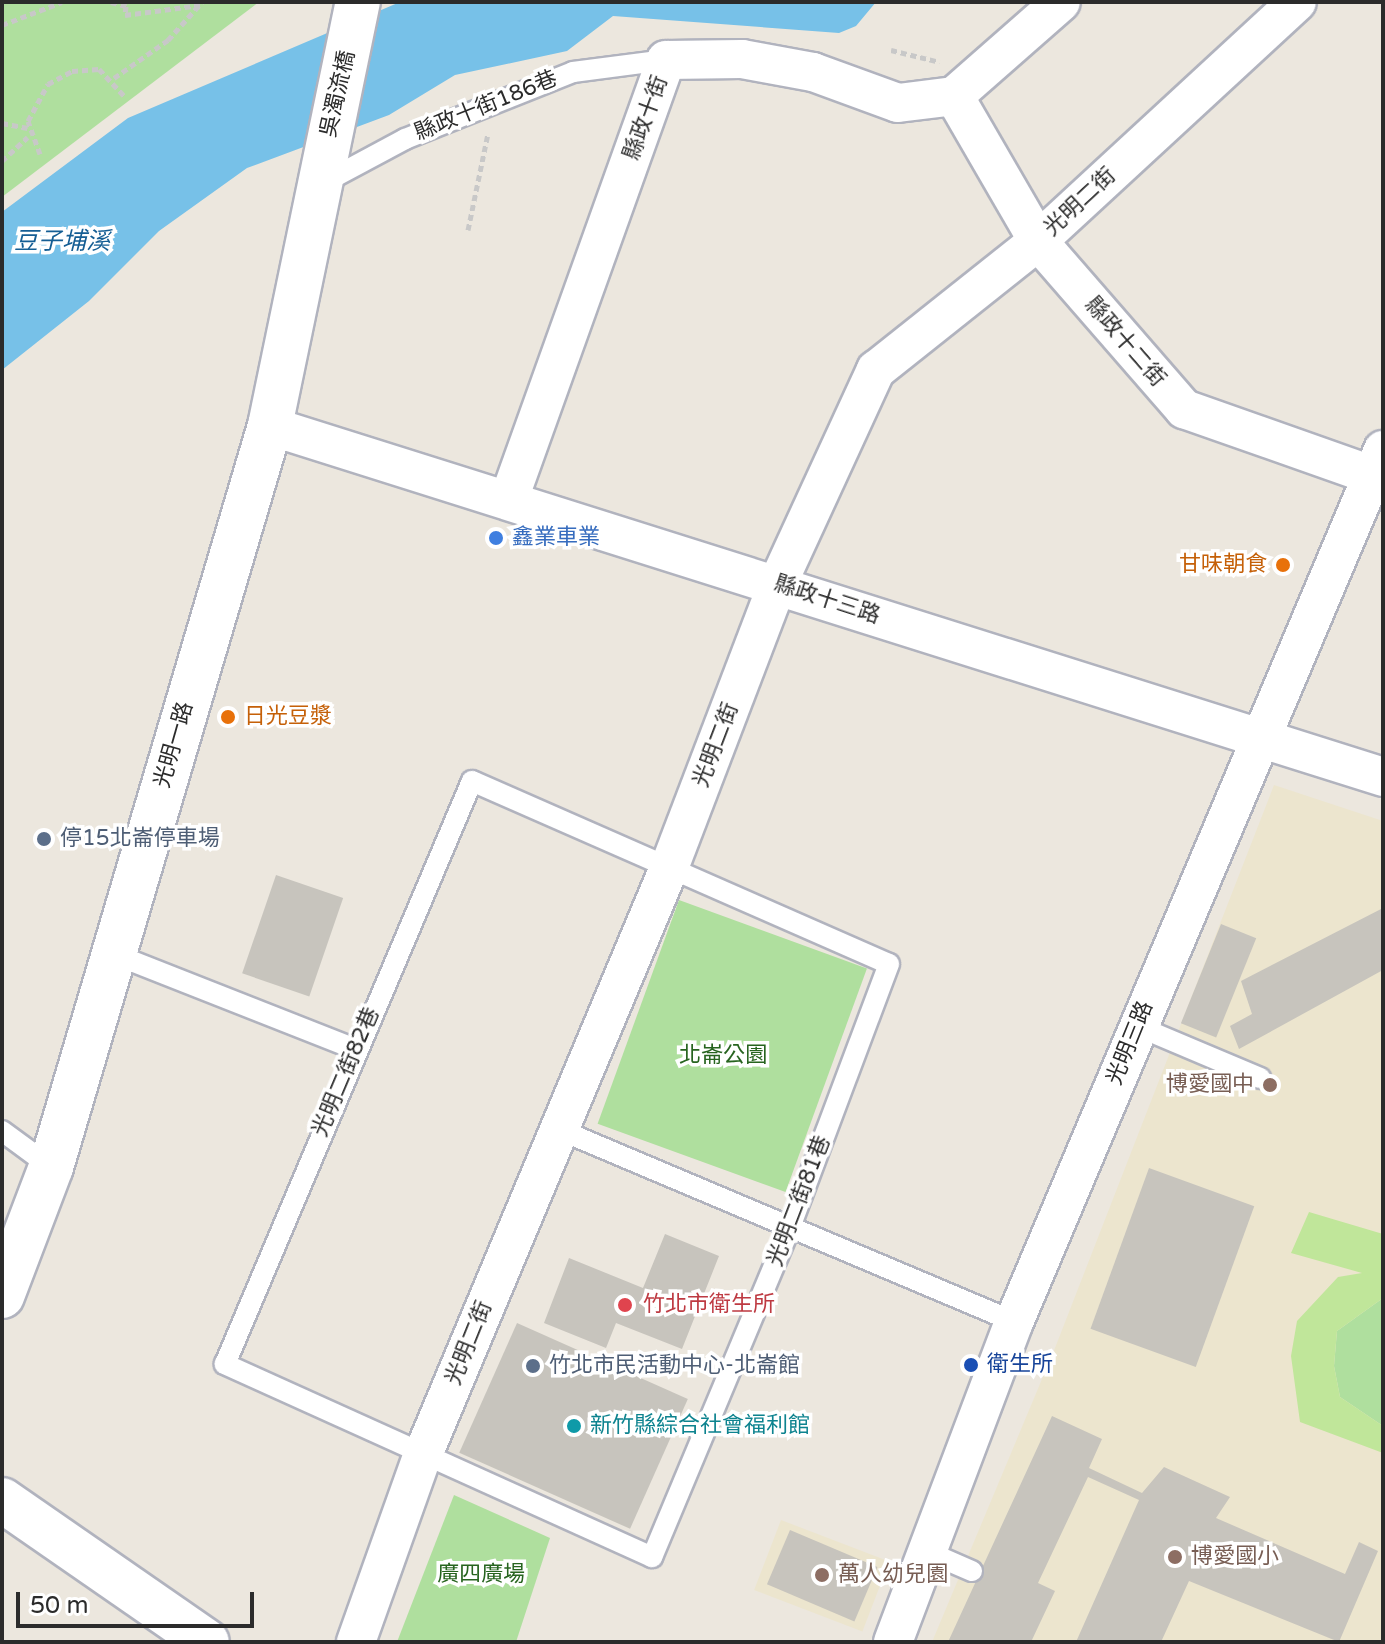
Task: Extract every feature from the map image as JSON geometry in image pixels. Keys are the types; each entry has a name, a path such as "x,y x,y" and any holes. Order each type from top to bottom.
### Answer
{"street":[{"name":"吳濁流橋","path":"317,187 358,2"},
{"path":"954,96 1061,2"},
{"name":"光明二街","path":"356,1642 422,1457 669,868 777,585 876,370 1038,241 1297,2"},
{"name":"縣政十街","path":"510,496 666,60 742,59 813,72 898,103 954,96"},
{"name":"縣政十二街","path":"954,96 1038,241 1184,409 1380,468"},
{"name":"光明一路","path":"2,1296 51,1167 270,426 317,187"},
{"name":"縣政十三路","path":"270,426 510,496 777,585 1383,777"},
{"name":"光明三路","path":"893,1642 1014,1322 1257,736 1380,468"},
{"path":"2,1500 207,1642"}],"lane":[{"name":"縣政十街186巷","path":"317,187 494,100 573,72 666,60"},
{"name":"光明二街82巷","path":"422,1457 225,1364 355,1049 472,781 669,868"},
{"name":"光明二街81巷","path":"422,1457 652,1557 791,1225 889,964 669,868"},
{"path":"114,954 355,1049"},
{"path":"1137,1026 1260,1078"},
{"path":"558,1129 791,1225 1014,1322"},
{"path":"2,1131 51,1167"},
{"path":"928,1552 972,1571"}],"path":[{"path":"2,25 62,2"},
{"path":"111,2 126,6 125,15 201,4"},
{"path":"114,78 168,40 201,4"},
{"path":"40,154 28,137 28,128 37,95 60,76 86,68 114,78 124,96"},
{"path":"468,230 494,100"},
{"path":"2,123 28,128"},
{"path":"2,161 28,137"}],"shaded area":[{"name":"博愛國中","path":"1274,785 1383,821 1383,1642 932,1642 1055,1348"},
{"name":"萬人幼兒園","path":"781,1520 889,1562 862,1632 754,1590"}],"green space":[{"path":"2,2 259,2 2,197"},
{"name":"北崙公園","path":"679,900 867,968 786,1192 598,1124"},
{"path":"1309,1212 1383,1234 1383,1298 1337,1331 1334,1366 1340,1397 1383,1426 1383,1453 1300,1422 1291,1356 1297,1321 1338,1277 1362,1273 1291,1253"},
{"path":"1383,1298 1383,1426 1340,1397 1334,1366 1337,1331"},
{"name":"廣四廣場","path":"454,1495 550,1538 516,1642 397,1642"}],"water":[{"name":"豆子埔溪","path":"400,2 876,2 856,26 839,33 613,16 567,51 455,75 389,115 247,168 159,231 89,301 2,370 2,212 128,118"}],"building":[{"path":"276,875 343,898 309,996 242,973"},
{"path":"1383,908 1383,970 1239,1049 1230,1026 1252,1014 1241,981"},
{"path":"1221,924 1256,938 1216,1037 1181,1023"},
{"path":"1149,1168 1254,1206 1196,1367 1091,1329"},
{"name":"竹北市衛生所","path":"665,1234 719,1256 682,1349 616,1323 606,1348 544,1323 569,1258 643,1288"},
{"name":"新竹縣綜合社會福利館","path":"517,1323 688,1399 630,1529 459,1453"},
{"path":"1052,1416 1102,1439 1089,1468 1142,1493 1164,1467 1230,1497 1216,1518 1345,1574 1359,1542 1378,1551 1339,1642 1189,1581 1161,1642 1076,1642 1139,1500 1088,1477 1038,1583 1055,1591 1031,1642 948,1642"},
{"name":"萬人幼兒園","path":"790,1530 877,1567 854,1621 767,1584"}],"place":[{"name":"鑫業車業","path":"496,538"},
{"name":"甘味朝食","path":"1283,565"},
{"name":"日光豆漿","path":"228,717"},
{"name":"停15北崙停車場","path":"44,839"},
{"name":"博愛國中","path":"1270,1085"},
{"name":"竹北市衛生所","path":"625,1305"},
{"name":"衛生所","path":"971,1365"},
{"name":"竹北市民活動中心-北崙館","path":"533,1366"},
{"name":"新竹縣綜合社會福利館","path":"574,1426"},
{"name":"博愛國小","path":"1175,1557"},
{"name":"萬人幼兒園","path":"822,1575"}]}
